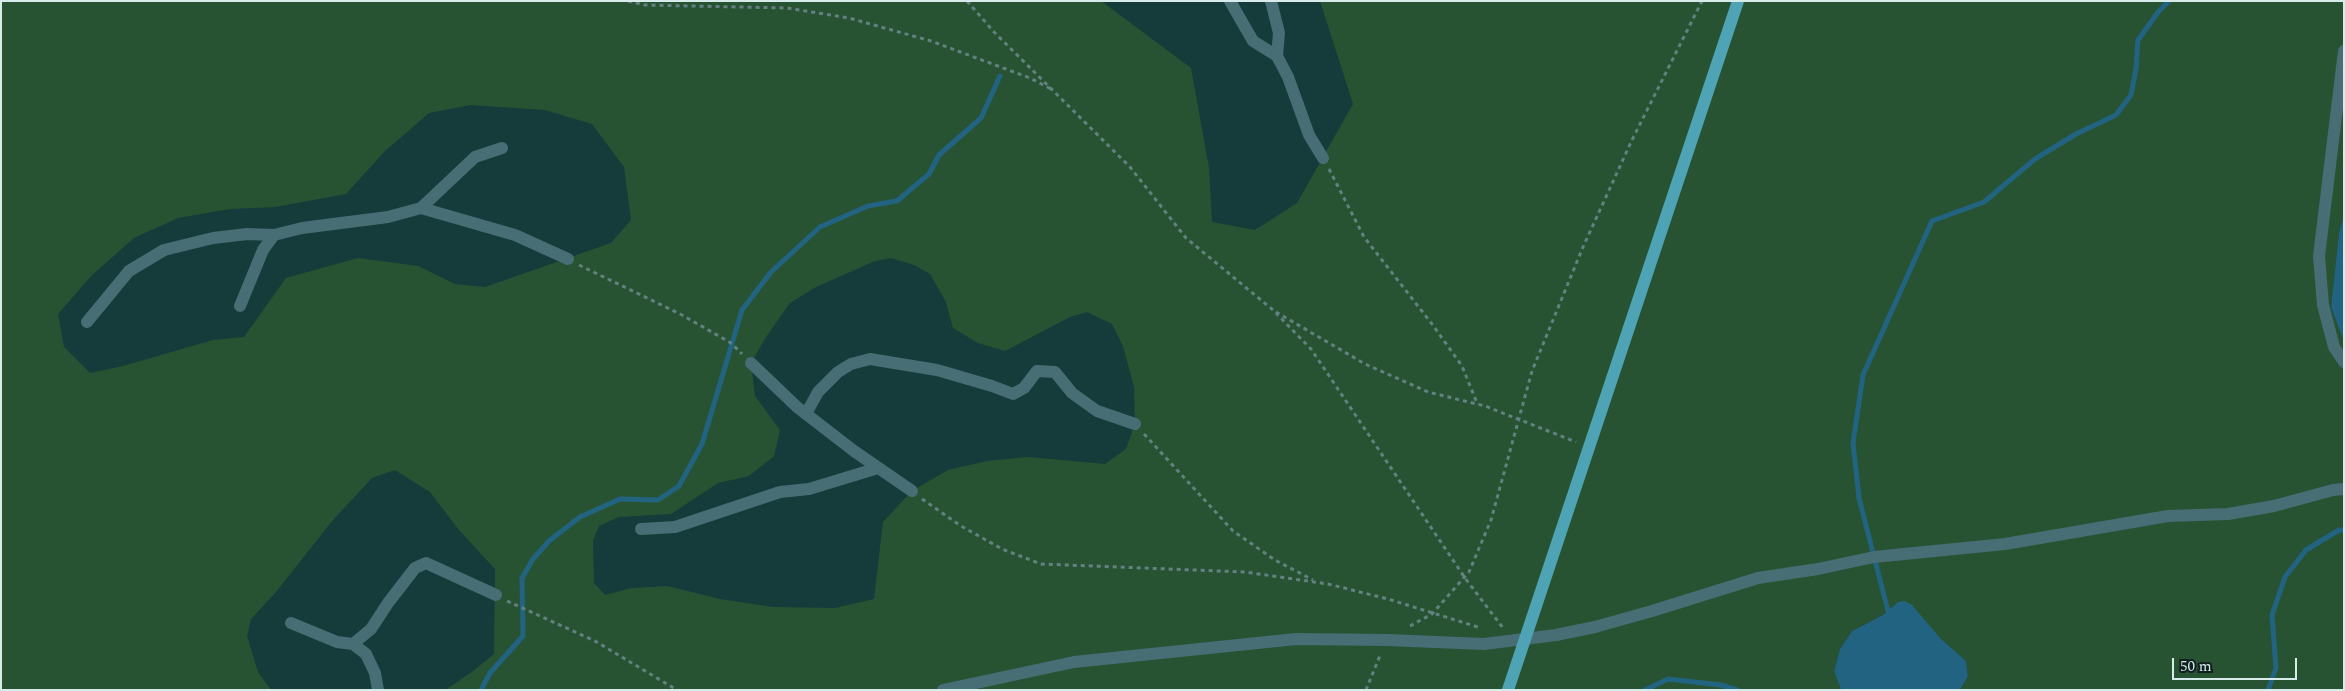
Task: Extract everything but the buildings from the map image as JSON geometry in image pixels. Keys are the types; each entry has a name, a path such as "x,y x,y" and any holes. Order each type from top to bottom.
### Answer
{"main road":[{"path":"1508,690 1738,1"}],"street":[{"path":"1230,1 1253,41 1277,56 1288,77 1309,135 1323,158"},
{"path":"1272,1 1280,33 1277,56"},
{"path":"2344,51 2319,256 2323,305 2334,347 2344,362"},
{"path":"87,322 129,271 164,250 213,238 247,234 274,235 302,228 388,217 421,208 475,157 502,148"},
{"path":"421,208 515,235 568,259"},
{"path":"240,306 263,250 274,235"},
{"path":"806,414 818,392 838,372 852,364 870,359 937,370 1014,394 1024,388 1037,371 1055,372 1072,393 1097,411 1135,424"},
{"path":"752,363 806,414 912,492"},
{"path":"641,528 675,527 780,492 809,489 878,468"},
{"path":"943,690 1074,662 1296,639 1484,644 1556,635 1594,627 1758,578 1818,569 1874,557 2005,544 2168,516 2228,514 2274,506 2333,490 2344,489"},
{"path":"353,644 371,629 388,603 416,568 426,563 496,595"},
{"path":"291,623 337,642 353,644 366,654 376,673 378,690"}],"path":[{"path":"628,1 645,5 787,8 849,18 939,44 1030,78 1056,92"},
{"path":"967,1 994,32 1130,167 1186,238 1273,310 1316,357 1465,578 1512,641"},
{"path":"1409,627 1432,614 1470,572 1490,520 1532,371 1583,247 1632,140 1702,1"},
{"path":"1323,158 1336,179 1364,237 1432,324 1462,366 1477,404"},
{"path":"568,259 714,333 731,343 752,363"},
{"path":"1273,310 1365,364 1428,392 1477,404 1588,447"},
{"path":"1135,424 1169,458 1233,531 1275,560 1317,583"},
{"path":"912,492 961,526 1002,549 1041,564 1245,572 1317,583 1388,599 1490,632"},
{"path":"496,595 522,610 552,620 595,641 677,690"},
{"path":"1366,690 1387,640"}],"green space":[{"path":"1,1 1101,1 1191,68 1209,168 1212,222 1255,230 1297,203 1353,104 1320,1 2344,1 2344,215 2339,233 2331,307 2344,342 2344,690 1960,690 1968,676 1966,661 1898,602 1883,615 1852,631 1840,649 1834,671 1841,690 445,690 494,654 495,569 459,530 430,492 395,470 372,478 332,521 276,592 251,619 247,636 258,672 271,690 1,690","holes":["470,105 545,110 592,124 624,167 631,220 611,243 485,287 455,284 418,266 358,258 286,278 244,337 213,340 123,366 90,373 64,347 58,314 92,275 134,238 178,218 230,209 275,207 346,194 384,152 429,113","891,258 914,265 930,274 946,302 953,328 978,343 1005,351 1070,317 1087,312 1112,324 1123,346 1134,387 1135,424 1126,449 1105,464 1028,457 987,461 948,470 912,491 883,522 874,599 835,608 773,607 720,599 667,586 632,588 605,595 594,583 593,541 599,526 619,517 671,514 718,483 749,476 774,456 780,430 755,396 751,363 766,337 790,303 816,287 875,261"]}],"water":[{"path":"2344,215 2344,342 2331,307 2339,233"},
{"path":"1905,601 1912,605 1940,638 1966,661 1968,676 1960,690 1841,690 1834,671 1840,649 1852,631 1883,615 1898,602"}],"waterway":[{"path":"1888,611 1859,498 1853,443 1863,375 1932,221 1984,202 2035,159 2076,134 2116,115 2131,95 2136,69 2138,40 2159,11 2169,1"},
{"path":"481,690 490,673 523,636 522,578 533,559 549,541 580,517 620,499 658,500 679,486 702,444 742,310 771,272 820,227 868,206 897,201 929,174 939,155 981,118 1000,76"},
{"path":"2268,690 2276,668 2272,615 2285,577 2306,550 2339,530 2344,530"},
{"path":"1645,690 1668,679 1721,685 1737,690"}]}
